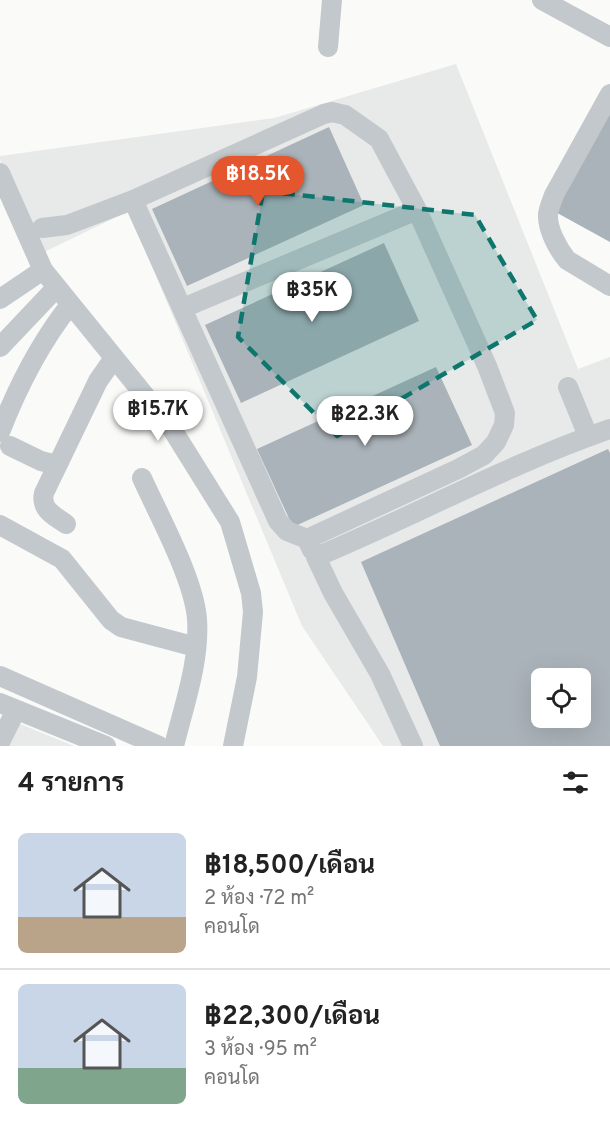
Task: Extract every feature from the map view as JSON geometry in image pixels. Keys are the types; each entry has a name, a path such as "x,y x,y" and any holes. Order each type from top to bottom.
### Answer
{"street":[{"path":"328,47 332,0"},
{"path":"542,0 610,37"},
{"path":"610,94 554,195 548,212 548,222 567,260 610,286"},
{"path":"42,228 68,225 133,200 324,114 332,112 345,115 379,139 417,210 487,366 505,413 504,425 496,442 484,455 458,470 307,539"},
{"path":"0,173 43,270 172,429 230,522 251,593 253,612 247,677 234,746"},
{"path":"133,200 278,521 287,531 307,539 333,593 380,674 413,746"},
{"path":"183,308 417,210"},
{"path":"0,299 43,270"},
{"path":"0,347 56,288"},
{"path":"57,465 41,461 5,439 27,368 70,305"},
{"path":"66,524 48,511 42,499 98,381 114,358"},
{"path":"568,387 588,436"},
{"path":"316,557 588,436 610,429"},
{"path":"142,478 178,557 193,596 197,618 196,647 174,746"},
{"path":"0,525 63,560 111,620 122,627 196,647"},
{"path":"0,676 159,746"},
{"path":"0,742 8,707 106,746"}],"highlighted area":[{"path":"263,191 475,215 537,320 337,436 238,337"}],"shaded area":[{"path":"456,64 578,369 610,357 610,746 383,746 302,626 129,211 38,255 0,156 274,118"},
{"path":"13,721 74,746 0,746"}],"building":[{"path":"610,102 610,242 550,209"},
{"path":"329,127 364,205 187,286 152,209"},
{"path":"384,243 419,321 241,403 205,325"},
{"path":"436,367 472,445 293,527 257,449"},
{"path":"608,449 610,453 610,746 440,746 361,562"}]}
